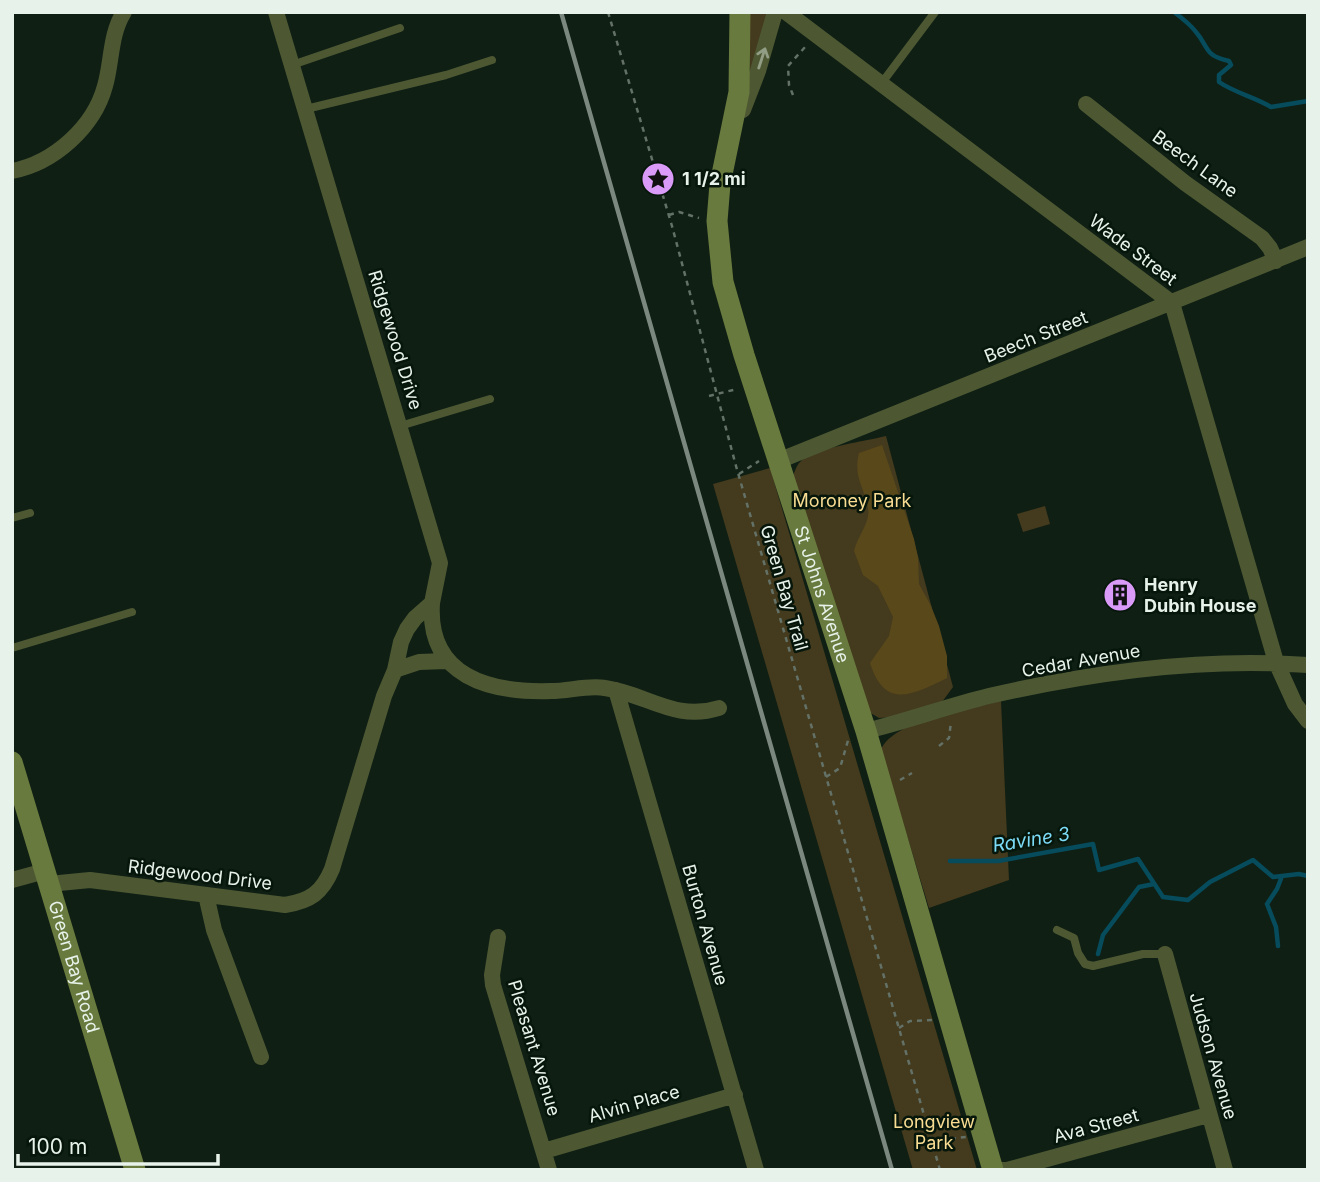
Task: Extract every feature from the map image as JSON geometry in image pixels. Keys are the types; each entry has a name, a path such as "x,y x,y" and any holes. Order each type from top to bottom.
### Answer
{"street":[{"path":"12,171 47,158 84,126 105,89 114,35 124,12"},
{"name":"Ridgewood Drive","path":"12,880 90,880 285,905 312,898 321,890 332,869 384,696 395,670 401,642 415,618 432,603 440,563 276,12"},
{"name":"St Johns Avenue","path":"740,12 739,92 720,184 717,221 723,282 754,384 770,461 866,731 993,1170"},
{"path":"729,145 758,71 775,12"},
{"name":"Wade Street","path":"786,12 1172,303 1276,663 1295,704 1308,721"},
{"name":"Beech Lane","path":"1086,104 1185,183 1262,238 1276,261"},
{"name":"Beech Street","path":"770,461 1308,247"},
{"path":"432,603 434,637 446,661 465,676 519,690 554,691 599,687 683,712 706,712 719,708"},
{"path":"395,670 419,662 446,661"},
{"name":"Cedar Avenue","path":"866,731 989,696 1098,674 1142,669 1276,663 1308,665"},
{"name":"Burton Avenue","path":"616,690 756,1170"},
{"name":"Green Bay Road","path":"12,762 135,1170"},
{"path":"206,895 214,930 261,1057"},
{"name":"Pleasant Avenue","path":"498,937 492,975 494,985 549,1170"},
{"name":"Judson Avenue","path":"1165,954 1225,1170"},
{"name":"Alvin Place","path":"544,1151 735,1095"},
{"name":"Ava Street","path":"993,1170 1007,1170 1208,1115"}],"lane":[{"path":"881,84 935,12"},
{"path":"292,65 400,28"},
{"path":"306,109 446,75 492,60"},
{"path":"400,426 490,399"},
{"path":"12,518 30,513"},
{"path":"12,648 132,612"},
{"path":"1057,930 1074,938 1078,953 1085,964 1093,966 1143,954 1165,954"}],"path":[{"name":"Green Bay Trail","path":"608,12 940,1170"},
{"path":"793,95 789,85 788,66 814,35"},
{"path":"668,215 679,212 717,221"},
{"path":"709,396 754,384"},
{"path":"728,385 729,391"},
{"path":"739,474 746,468 770,461"},
{"path":"939,746 949,738 951,724 947,709"},
{"path":"826,777 840,768 849,737 866,731"},
{"path":"900,780 912,773"},
{"path":"899,1028 910,1021 949,1018"},
{"path":"932,1141 982,1135"}],"green space":[{"path":"749,12 768,12 751,71 750,69"},
{"name":"Moroney Park","path":"886,436 953,687 942,702 892,717 879,718 869,712 793,476 801,461 814,454"},
{"name":"Longview Park","path":"770,468 977,1170 913,1170 713,484"},
{"path":"1045,506 1050,524 1023,532 1017,514"},
{"path":"1001,701 1009,880 929,908 881,750 888,740 916,723"}],"shaded area":[{"path":"882,445 914,539 919,584 939,626 947,656 947,678 911,693 901,694 883,688 870,663 889,636 893,617 878,586 863,575 854,551 868,513 857,469 859,453"}],"waterway":[{"name":"Ravine 3","path":"1174,12 1194,29 1211,54 1229,61 1231,65 1219,75 1219,82 1271,107 1308,101"},
{"name":"Ravine 3","path":"950,861 998,861 1093,844 1099,870 1138,859 1163,897 1188,900 1210,882 1253,860 1273,877 1299,874 1308,876"},
{"path":"1278,946 1276,927 1267,904 1282,876"},
{"path":"1098,954 1103,935 1139,887 1154,884"}],"railway":[{"path":"561,12 892,1170"}],"place":[{"name":"1 1/2 mi","path":"658,179"},
{"name":"Henry Dubin House","path":"1120,595"}]}
